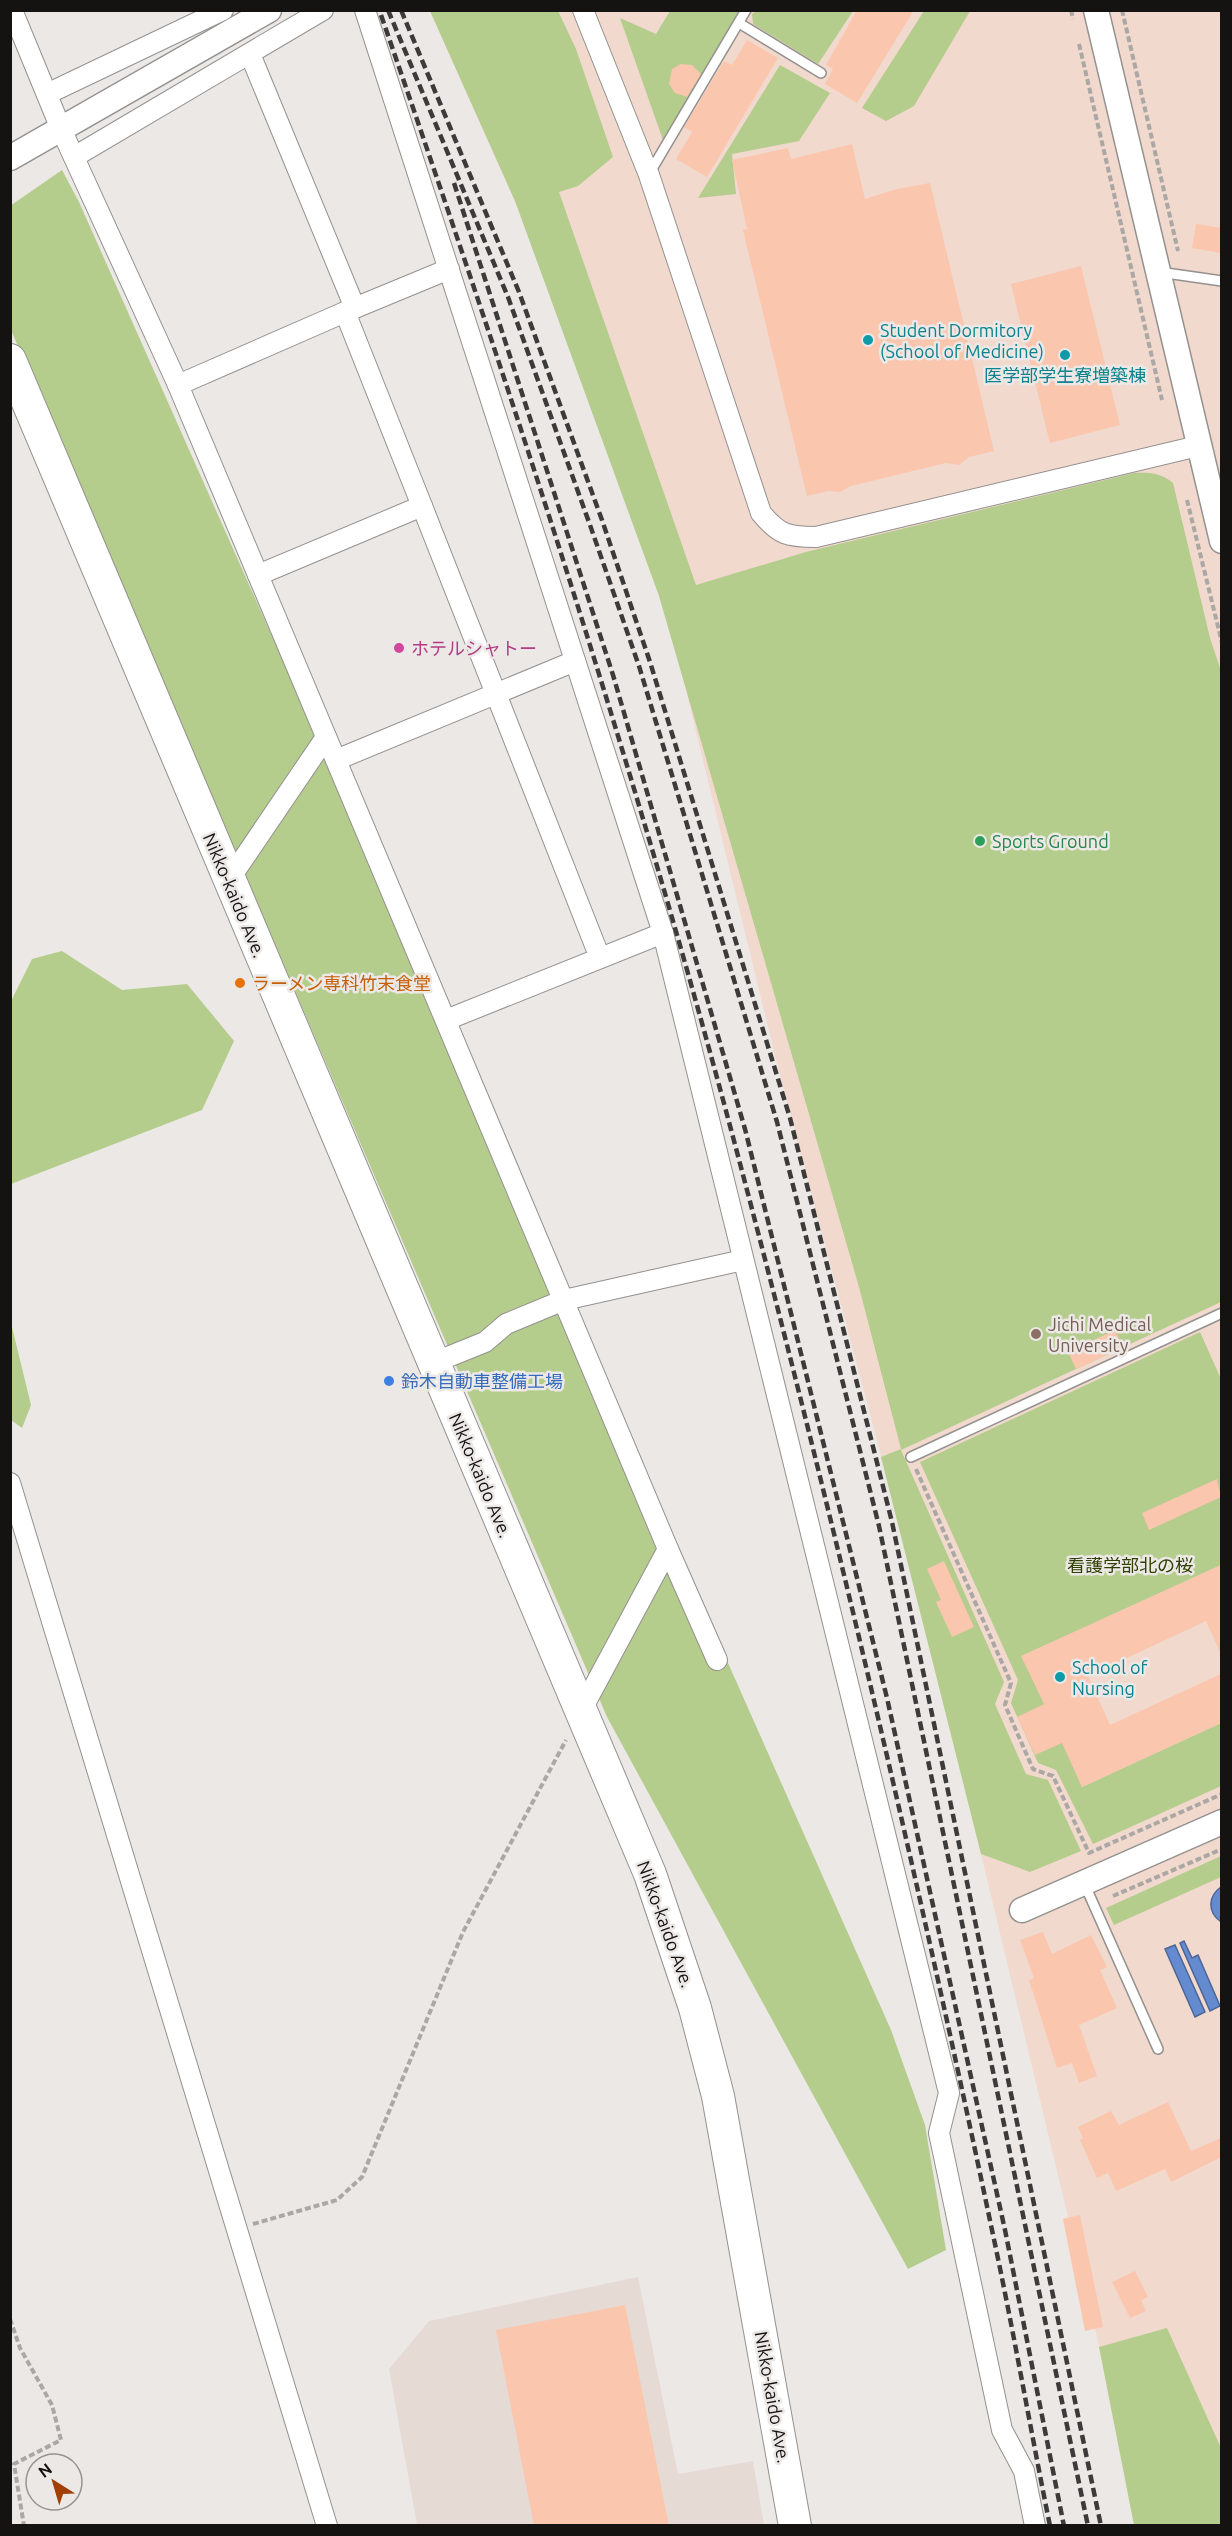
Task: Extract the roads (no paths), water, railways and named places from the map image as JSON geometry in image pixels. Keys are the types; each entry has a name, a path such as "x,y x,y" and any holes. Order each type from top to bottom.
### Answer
{"highway":[{"name":"Nikko-kaido Ave.","path":"10,360 650,1874 695,2008 718,2096 795,2526"}],"street":[{"path":"12,10 61,129 178,386 668,1549 717,1660"},
{"path":"47,94 223,10"},
{"path":"10,158 269,10"},
{"path":"74,157 323,10"},
{"path":"365,10 663,933 949,2093 939,2133 1002,2430 1024,2471 1035,2526"},
{"path":"583,10 649,175 761,513 775,530 794,537 816,537 1197,446"},
{"path":"1095,10 1197,446 1221,537"},
{"path":"250,54 350,310 422,506 600,958"},
{"path":"178,386 449,269"},
{"path":"258,575 422,506"},
{"path":"336,760 575,661"},
{"path":"229,880 326,737"},
{"path":"446,1020 663,933"},
{"path":"433,1363 485,1342 506,1324 564,1300 743,1260"},
{"path":"10,1483 18,1529 238,2228 327,2526"},
{"path":"581,1711 668,1549"},
{"path":"1022,1910 1221,1822"}],"lane":[{"path":"649,175 746,10"},
{"path":"739,23 821,74"},
{"path":"1157,272 1221,281"},
{"path":"911,1457 1221,1313"},
{"path":"1084,1883 1158,2049"}],"water":[{"path":"1221,1887 1221,1922 1213,1914 1211,1904 1214,1895"},
{"path":"1184,1941 1192,1958 1198,1955 1220,2006 1210,2011 1180,1943"},
{"path":"1175,1945 1205,2012 1195,2017 1165,1949"}],"railway":[{"path":"388,10 508,297 590,525 639,666 777,1122 879,1526 1088,2526"},
{"path":"401,10 519,292 602,520 650,662 790,1118 892,1522 1101,2526"},
{"path":"381,15 476,293 611,713 733,1137 837,1545 902,1819 992,2230 1050,2526"},
{"path":"454,183 613,675 745,1129 887,1698 1005,2230 1064,2526"}],"place":[{"name":"Student Dormitory (School of Medicine)","path":"868,340"},
{"name":"医学部学生寮増築棟","path":"1065,355"},
{"name":"ホテルシャトー","path":"399,648"},
{"name":"Sports Ground","path":"980,841"},
{"name":"ラーメン専科竹末食堂","path":"240,983"},
{"name":"Jichi Medical University","path":"1036,1334"},
{"name":"鈴木自動車整備工場","path":"389,1381"},
{"name":"School of Nursing","path":"1060,1677"}],"park label":[{"name":"看護学部北の桜","path":"1130,1565"}]}
